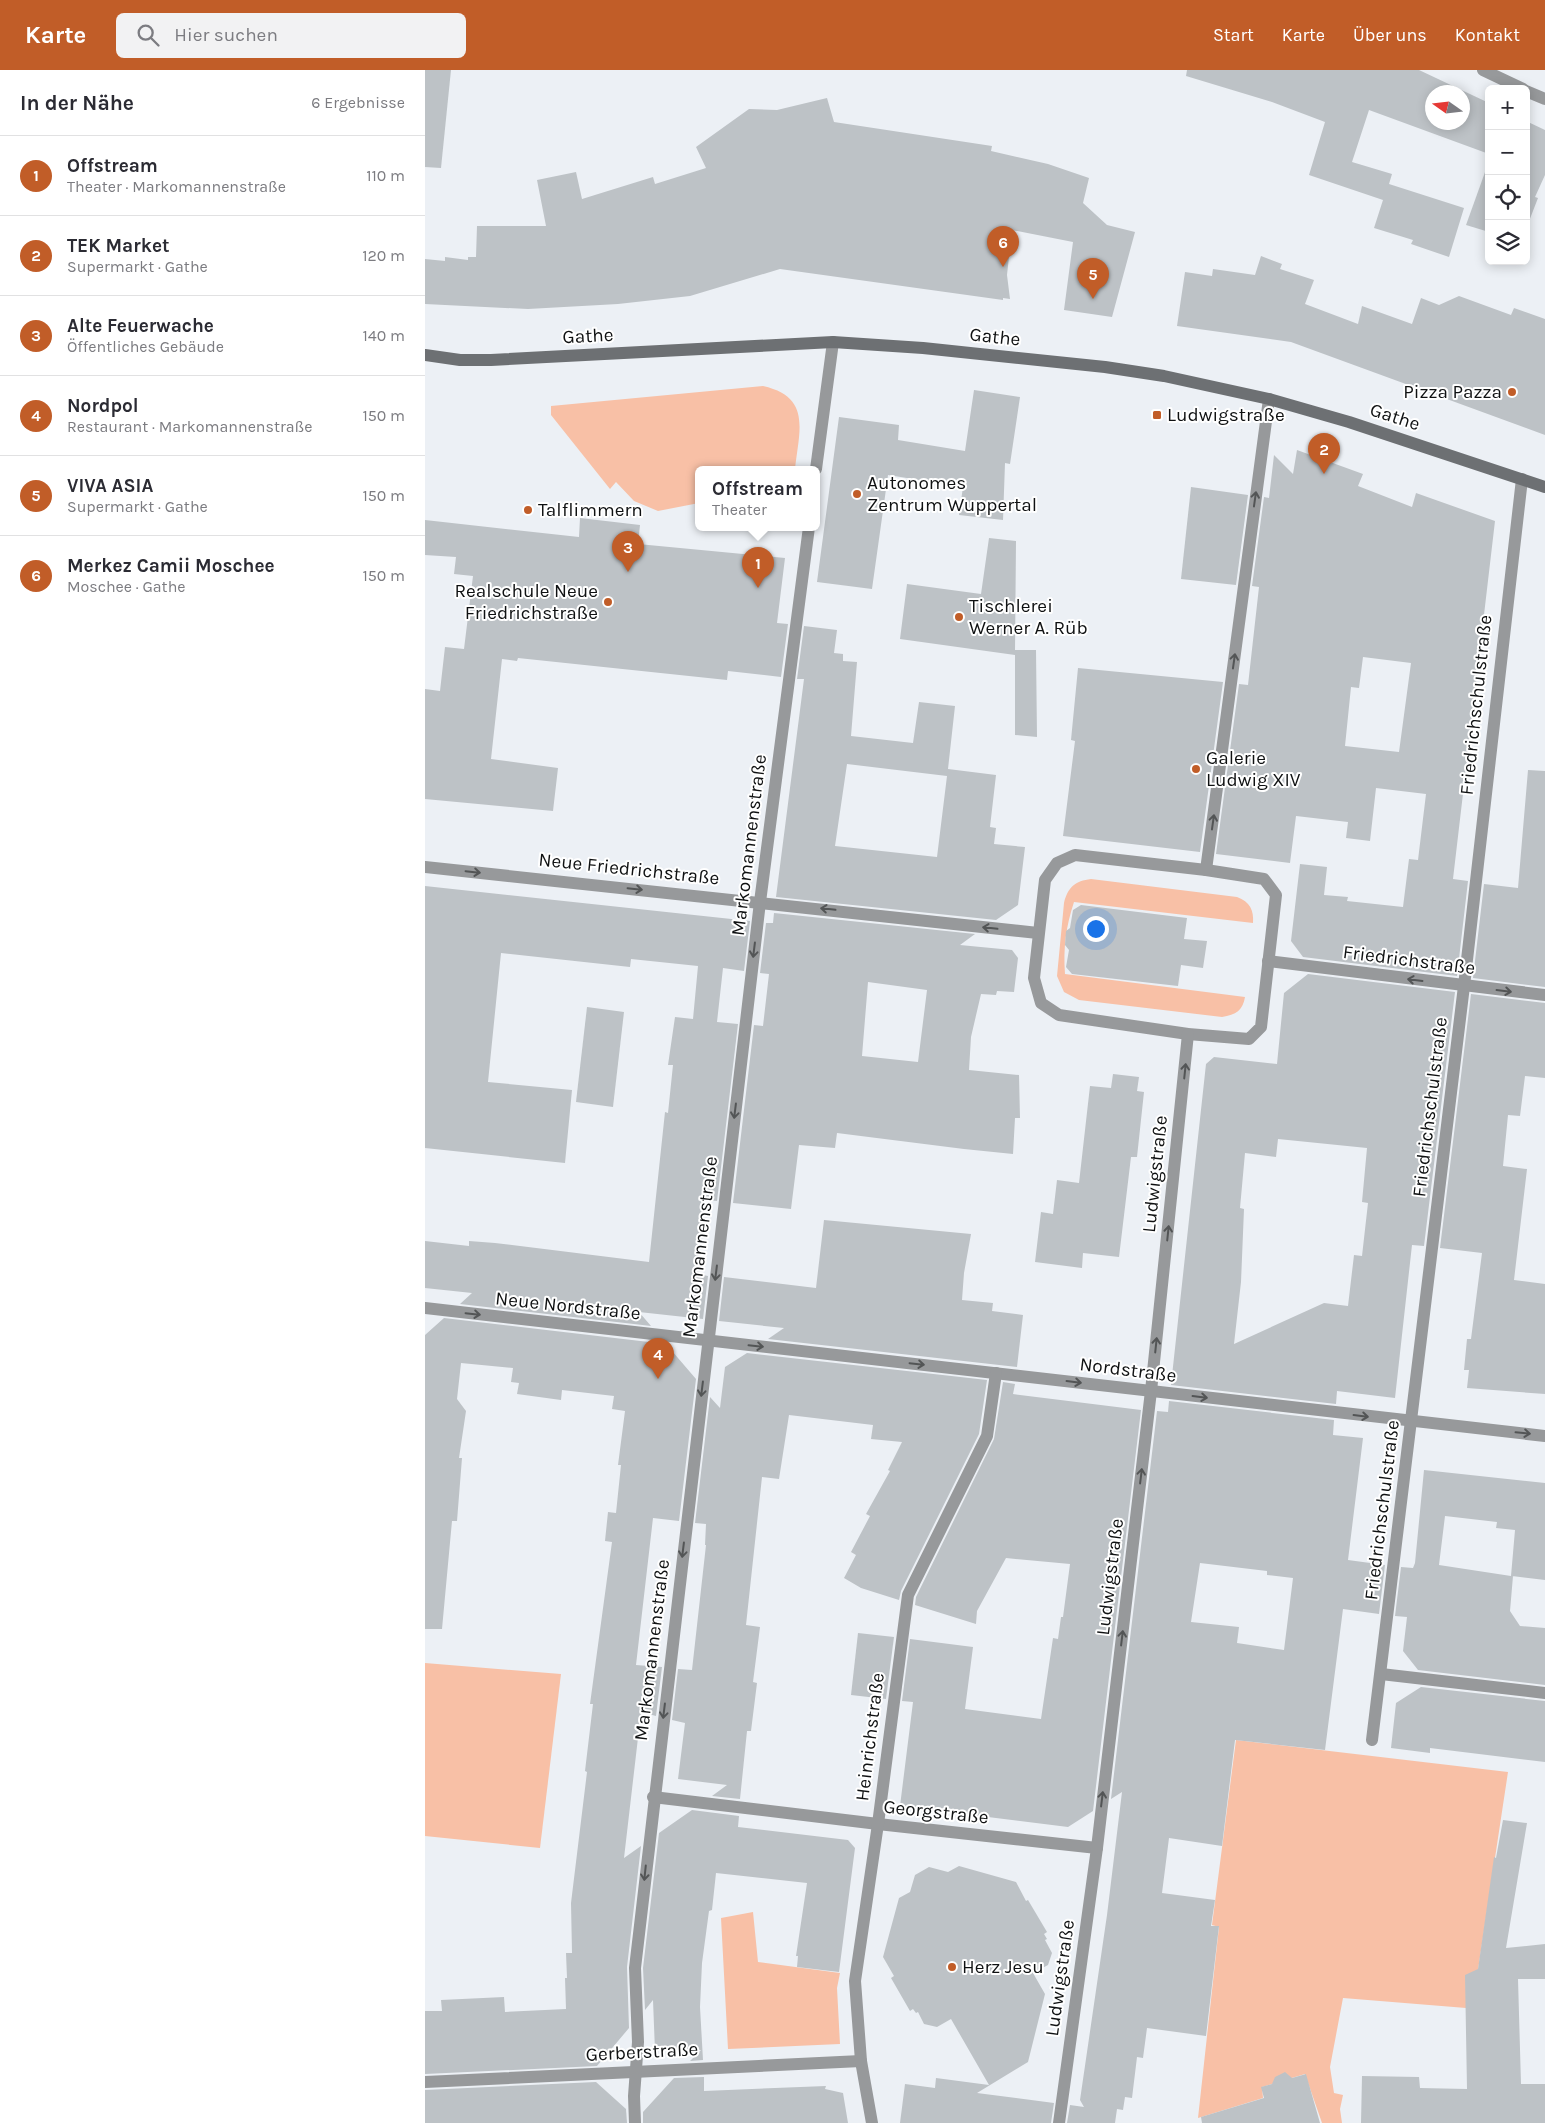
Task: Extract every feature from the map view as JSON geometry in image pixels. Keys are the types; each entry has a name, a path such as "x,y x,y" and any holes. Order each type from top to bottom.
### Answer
{"main road":[{"name":"Gathe","path":"425,355 460,360 491,360 833,342 923,348 1105,366 1164,376 1269,399 1349,422 1545,488"}],"street":[{"path":"1483,70 1515,85"},
{"path":"1530,92 1545,100"},
{"path":"817,466 833,342"},
{"path":"1206,870 1269,399"},
{"name":"Friedrichschulstraße","path":"1373,1740 1464,986 1522,479"},
{"name":"Markomannenstraße","path":"635,2123 634,2096 638,2042 635,1968 653,1798 760,902 808,531"},
{"path":"1075,855 1206,870 1264,879 1276,895 1261,1028 1249,1039 1188,1034 1059,1015 1041,1002 1034,978 1038,933 1045,880 1057,863 1075,855"},
{"name":"Neue Friedrichstraße","path":"425,867 1038,933"},
{"name":"Friedrichstraße","path":"1269,961 1545,995"},
{"name":"Ludwigstraße","path":"1059,2123 1097,1848 1151,1391 1188,1034"},
{"name":"Neue Nordstraße","path":"425,1308 707,1340"},
{"name":"Nordstraße","path":"707,1340 1545,1436"},
{"name":"Heinrichstraße","path":"872,2123 861,2061 855,1981 908,1595 987,1436 996,1373"},
{"path":"1381,1674 1545,1693"},
{"name":"Georgstraße","path":"653,1798 1097,1848"},
{"name":"Gerberstraße","path":"425,2082 861,2061"}],"shaded area":[{"path":"763,386 779,391 789,398 796,407 800,429 795,466 695,466 695,504 658,511 634,501 616,482 610,489 551,415 551,406"},
{"path":"1091,879 1237,897 1245,901 1250,907 1253,914 1253,923 1074,902 1066,937 1064,955 1065,974 1245,997 1241,1009 1231,1015 1222,1017 1079,1000 1064,992 1057,976 1064,903 1070,889 1076,883"},
{"path":"425,1663 561,1674 540,1848 425,1836"},
{"path":"1236,1740 1508,1772 1478,1970 1466,2008 1343,1998 1330,2067 1334,2093 1343,2095 1340,2109 1342,2123 1322,2123 1305,2074 1262,2087 1263,2098 1198,2118 1219,1927 1212,1925"},
{"path":"753,1912 758,1962 840,1973 837,1988 840,2044 728,2049 721,1918"}],"building":[{"path":"425,70 451,70 441,168 425,167"},
{"path":"1187,70 1419,70 1451,85 1425,85 1425,130 1470,130 1470,94 1485,101 1485,153 1369,110 1352,162 1392,174 1389,184 1464,208 1449,257 1411,244 1413,240 1374,228 1383,200 1309,175 1325,122 1272,102 1186,76"},
{"path":"827,98 834,122 992,146 991,151 1048,164 1089,178 1083,203 1107,225 1135,232 1112,317 1064,310 1073,242 1012,230 1007,275 1010,299 1003,298 1003,300 780,269 690,296 618,304 528,309 425,304 425,259 445,261 445,257 468,260 468,257 476,257 477,226 546,226 537,180 576,172 582,199 653,177 655,184 706,168 696,147 749,109 777,110"},
{"path":"1530,123 1545,130 1545,175 1535,197 1538,198 1530,219"},
{"path":"1485,172 1485,231 1466,225"},
{"path":"1261,256 1282,264 1280,269 1314,280 1305,304 1358,324 1362,306 1412,324 1421,298 1439,305 1459,296 1511,315 1514,308 1545,319 1545,435 1291,342 1177,326 1185,272 1212,276 1213,269 1255,275"},
{"path":"974,390 1020,397 1010,464 1005,463 1003,520 959,515 963,487 888,475 872,589 817,582 839,417 899,425 898,440 965,451"},
{"path":"1297,450 1363,474 1358,486 1412,507 1416,493 1495,521 1453,879 1468,881 1457,976 1303,957 1291,941 1300,864 1327,867 1324,895 1348,897 1347,901 1403,907 1409,859 1418,860 1426,794 1376,788 1370,841 1346,838 1348,822 1296,816 1290,863 1216,854 1239,684 1248,685 1259,587 1252,586 1264,497 1269,498 1274,455 1293,474","holes":["1363,657 1411,663 1399,752 1345,746 1351,687 1359,688"]},
{"path":"1191,487 1248,495 1236,585 1181,579"},
{"path":"580,518 640,525 638,544 785,558 777,623 788,624 781,677 728,671 727,680 518,658 517,661 502,659 491,759 558,768 553,811 425,799 425,689 440,691 445,647 464,649 473,576 454,574 456,557 425,555 425,520 579,537"},
{"name":"Tischlerei Werner A. Rüb","path":"989,538 1016,541 1015,650 1036,650 1037,737 1015,735 1015,655 900,639 907,584 981,594"},
{"path":"804,626 837,630 834,653 843,654 843,661 857,662 851,736 913,743 919,702 955,706 948,769 996,775 990,827 996,828 994,844 1025,847 1018,905 996,920 776,897 804,679 797,679","holes":["847,764 947,776 937,857 835,846"]},
{"path":"1078,668 1223,682 1200,852 1063,836 1075,741 1071,740"},
{"path":"1528,770 1545,771 1545,987 1473,978 1484,884 1518,888"},
{"path":"425,886 750,921 744,971 723,968 717,1022 738,1024 717,1201 705,1200 697,1274 708,1276 703,1319 639,1312 651,1326 460,1304 472,1293 425,1288 425,1241 469,1246 469,1241 495,1243 649,1262 665,1112 668,1113 673,1065 668,1065 675,1017 693,1019 698,966 631,959 630,967 501,953 488,1082 572,1090 565,1163 425,1148"},
{"path":"1081,905 1187,918 1184,939 1207,941 1203,968 1181,965 1178,986 1072,974 1066,967 1069,950 1065,945 1066,931 1070,928 1073,910"},
{"path":"774,913 975,934 960,945 1012,950 1018,958 1014,992 997,991 996,995 981,994 971,1037 969,1070 1019,1075 1020,1118 1015,1118 1013,1154 837,1133 835,1148 799,1145 791,1209 733,1203 754,1025 763,1026 769,974 760,973 766,923 773,923","holes":["868,982 927,990 918,1062 862,1056"]},
{"path":"1308,974 1455,992 1424,1246 1412,1245 1395,1398 1337,1391 1336,1404 1171,1385 1206,1064 1214,1057 1277,1064 1284,993","holes":["1278,1139 1367,1148 1362,1202 1368,1203 1362,1256 1354,1255 1348,1306 1324,1303 1234,1344 1241,1282 1244,1209 1240,1208 1245,1153 1276,1157"]},
{"path":"1471,994 1545,1003 1545,1078 1525,1076 1520,1116 1508,1115 1503,1166 1527,1169 1514,1280 1545,1284 1545,1394 1467,1388 1469,1370 1464,1370 1467,1339 1471,1339 1482,1253 1440,1248"},
{"path":"587,1007 624,1012 613,1107 576,1102"},
{"path":"1113,1074 1139,1077 1137,1091 1144,1092 1137,1157 1131,1157 1119,1257 1083,1253 1082,1268 1035,1262 1041,1212 1053,1214 1057,1180 1079,1183 1090,1086 1111,1088"},
{"path":"824,1220 971,1234 964,1273 962,1300 993,1303 992,1311 1023,1315 1017,1367 768,1339 784,1328 719,1321 724,1277 816,1288"},
{"path":"444,1318 666,1344 696,1379 679,1521 653,1518 636,1665 662,1667 656,1716 641,1712 624,1858 641,1846 627,1967 629,2028 597,2066 425,2074 425,2011 442,2011 441,2000 504,1997 505,2012 566,2009 566,1953 572,1953 571,1903 587,1772 585,1771 593,1704 590,1704 612,1542 605,1541 608,1512 616,1513 621,1465 618,1465 625,1411 612,1409 614,1396 562,1390 561,1400 517,1394 519,1383 511,1382 513,1368 461,1363 457,1399 466,1411 459,1458 462,1458 457,1521 452,1521 442,1629 425,1629 425,1335"},
{"path":"747,1353 987,1380 979,1434 901,1591 899,1600 861,1588 844,1578 856,1555 851,1552 870,1516 866,1514 890,1471 888,1470 902,1442 871,1439 873,1425 789,1415 779,1479 762,1477 746,1625 760,1627 753,1682 757,1683 751,1731 747,1731 740,1799 712,1796 727,1785 678,1779 685,1723 672,1720 678,1669 692,1670 706,1545 706,1524 695,1523 710,1397 720,1408 725,1367"},
{"path":"1003,1382 1015,1384 1013,1394 1141,1410 1093,1811 1068,1827 900,1806 913,1702 902,1701 910,1639 973,1647 965,1709 1041,1719 1053,1638 1058,1639 1070,1564 1006,1558 977,1611 976,1624 915,1605 916,1597 994,1439"},
{"path":"1169,1401 1334,1420 1333,1435 1363,1438 1348,1560 1385,1565 1379,1614 1343,1609 1325,1750 1235,1740 1222,1846 1169,1838 1162,1893 1215,1900 1211,1926 1219,1926 1206,2036 1147,2028 1143,2058 1137,2057 1132,2098 1125,2097 1123,2110 1117,2109 1115,2123 1067,2123 1070,2105 1084,2107 1080,2100 1107,1915 1122,1792 1111,1799 1157,1411 1168,1412","holes":["1200,1563 1267,1571 1267,1575 1293,1578 1284,1650 1237,1643 1239,1627 1191,1622"]},
{"path":"1424,1470 1545,1483 1545,1580 1513,1576 1510,1611 1520,1626 1545,1628 1545,1685 1418,1670 1403,1651 1407,1617 1395,1616 1401,1567 1413,1568","holes":["1445,1516 1497,1522 1496,1528 1515,1530 1511,1576 1439,1565"]},
{"path":"858,1633 894,1637 886,1699 851,1695"},
{"path":"1421,1687 1545,1701 1545,1762 1430,1748 1430,1753 1391,1748 1396,1703"},
{"path":"692,1810 739,1816 738,1827 848,1840 855,1848 839,1972 797,1967 798,1956 796,1956 807,1883 716,1873 712,1910 709,1911 702,1963 700,2007 703,2060 690,2061 701,2050 655,2051 653,2000 645,2010 643,1968 659,1833"},
{"path":"1503,1820 1527,1823 1506,1948 1545,1944 1545,1979 1518,1979 1521,2084 1545,2084 1545,2123 1361,2123 1362,2076 1419,2077 1420,2088 1467,2089 1465,1975 1478,1969 1494,1857 1496,1858"},
{"path":"959,1866 1016,1882 1026,1901 1028,1900 1047,1932 1044,1934 1047,1939 1045,1940 1052,1953 1048,1965 1033,1973 1045,1994 1028,2062 977,2093 1054,2103 1051,2123 900,2123 905,2084 935,2088 936,2078 989,2085 951,2019 937,2027 924,2024 918,2012 916,2013 913,2009 910,2011 891,1978 894,1976 883,1957 899,1898 910,1892 915,1875 929,1867 948,1872"},
{"path":"1285,2072 1292,2078 1306,2074 1320,2123 1202,2123 1201,2117 1264,2098 1261,2087 1272,2084 1275,2077"},
{"path":"704,2077 704,2091 826,2086 825,2089 843,2093 848,2123 643,2123 643,2112 674,2078"},
{"path":"596,2082 626,2109 627,2123 425,2123 425,2090"}],"place":[{"name":"Merkez Camii Moschee","path":"1003,267"},
{"name":"VIVA ASIA","path":"1093,299"},
{"name":"Pizza Pazza","path":"1512,392"},
{"name":"Ludwigstraße","path":"1157,415"},
{"name":"TEK Market","path":"1324,474"},
{"name":"Autonomes Zentrum Wuppertal","path":"857,494"},
{"name":"Talflimmern","path":"528,510"},
{"name":"Alte Feuerwache","path":"628,572"},
{"name":"Offstream","path":"758,588"},
{"name":"Realschule Neue Friedrichstraße","path":"608,602"},
{"name":"Tischlerei Werner A. Rüb","path":"959,617"},
{"name":"Galerie Ludwig XIV","path":"1196,769"},
{"name":"Nordpol","path":"658,1379"},
{"name":"Herz Jesu","path":"952,1967"}]}
